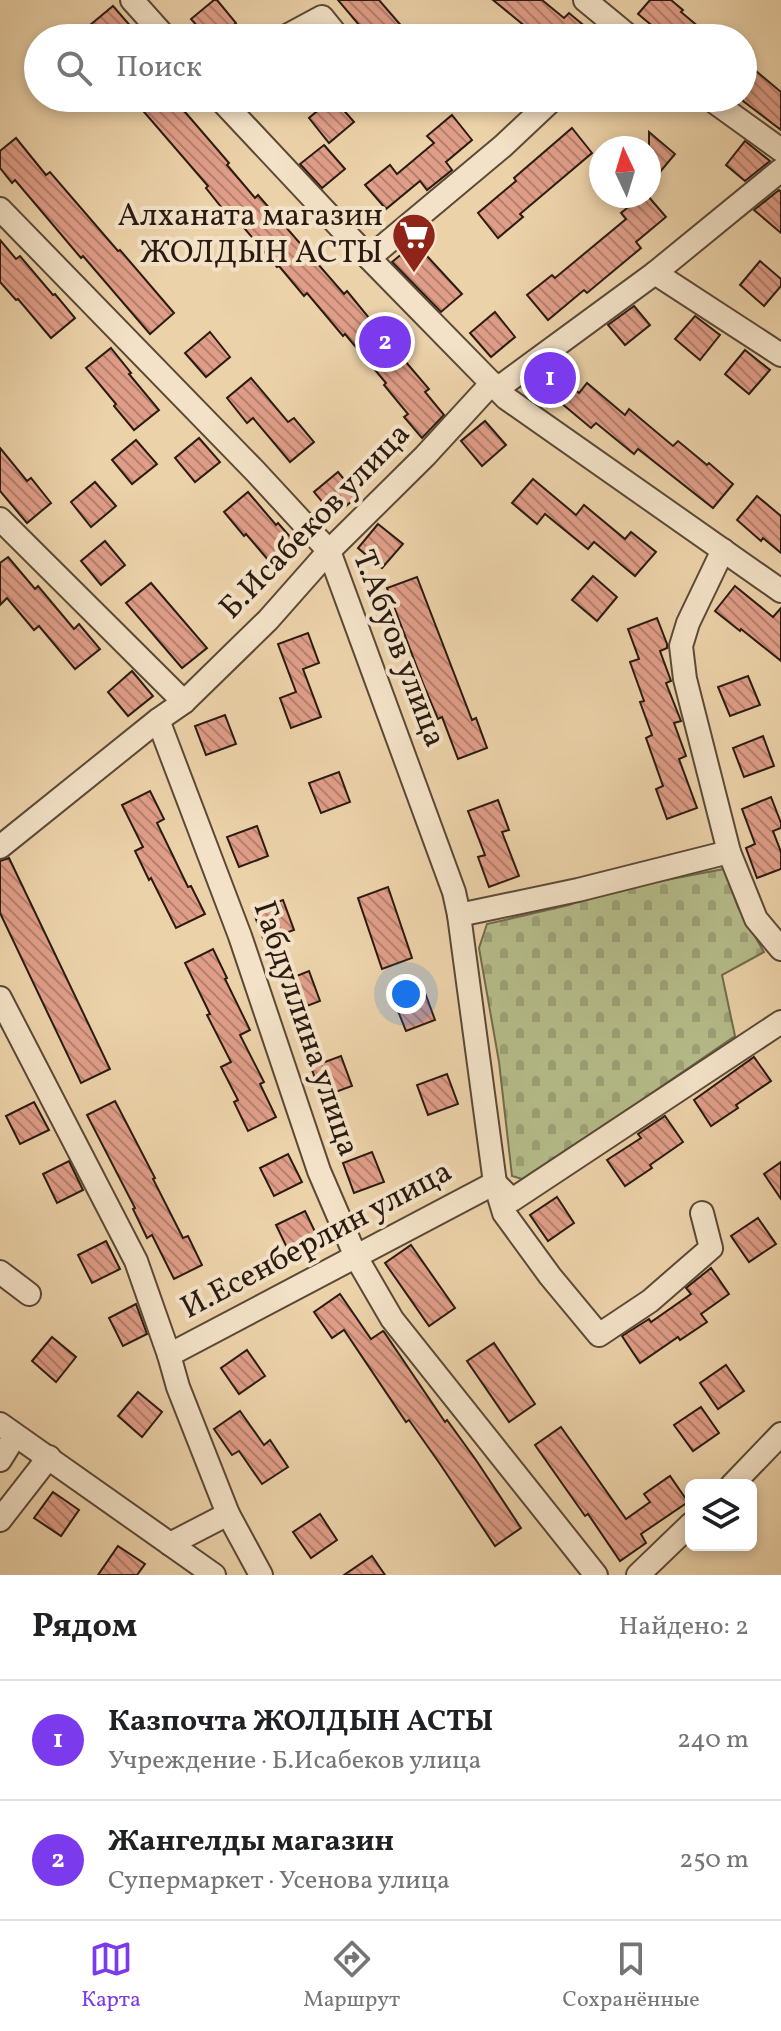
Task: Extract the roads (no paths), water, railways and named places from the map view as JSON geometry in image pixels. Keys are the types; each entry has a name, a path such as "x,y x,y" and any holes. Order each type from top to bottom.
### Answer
{"street":[{"path":"132,0 153,24"},
{"path":"585,0 611,24"},
{"path":"309,24 322,17 328,24"},
{"path":"232,112 506,398 781,591"},
{"path":"369,258 539,112"},
{"path":"728,112 781,150"},
{"name":"Б.Исабеков улица","path":"184,702 268,620 329,551 495,386 655,273 781,170"},
{"name":"Т.Абуов улица","path":"0,209 329,551 449,878 459,915 495,1183"},
{"path":"655,273 781,355"},
{"path":"0,519 184,702 0,847"},
{"path":"723,550 688,623 681,646 685,679 729,852 756,919 781,949"},
{"name":"Габдуллина улица","path":"158,720 240,936 319,1171 356,1257 392,1319 596,1575"},
{"path":"459,915 578,890 729,852"},
{"path":"0,998 136,1261 178,1387 228,1514 261,1575"},
{"name":"И.Есенберлин улица","path":"495,1183 512,1200 781,1022"},
{"name":"И.Есенберлин улица","path":"169,1355 495,1183"},
{"name":"И.Есенберлин улица","path":"495,1183 504,1213 550,1276 599,1335 650,1301 711,1248 702,1213"},
{"path":"0,1272 29,1294"},
{"path":"0,1460 8,1430 214,1575"},
{"path":"738,1479 781,1434"},
{"path":"0,1520 49,1457"},
{"path":"170,1544 228,1514"},
{"path":"638,1575 685,1530"}],"place":[{"name":"Алханата магазин ЖОЛДЫН АСТЫ","path":"414,274"},
{"name":"Жангелды магазин","path":"385,342"},
{"name":"Казпочта ЖОЛДЫН АСТЫ","path":"550,378"}]}
